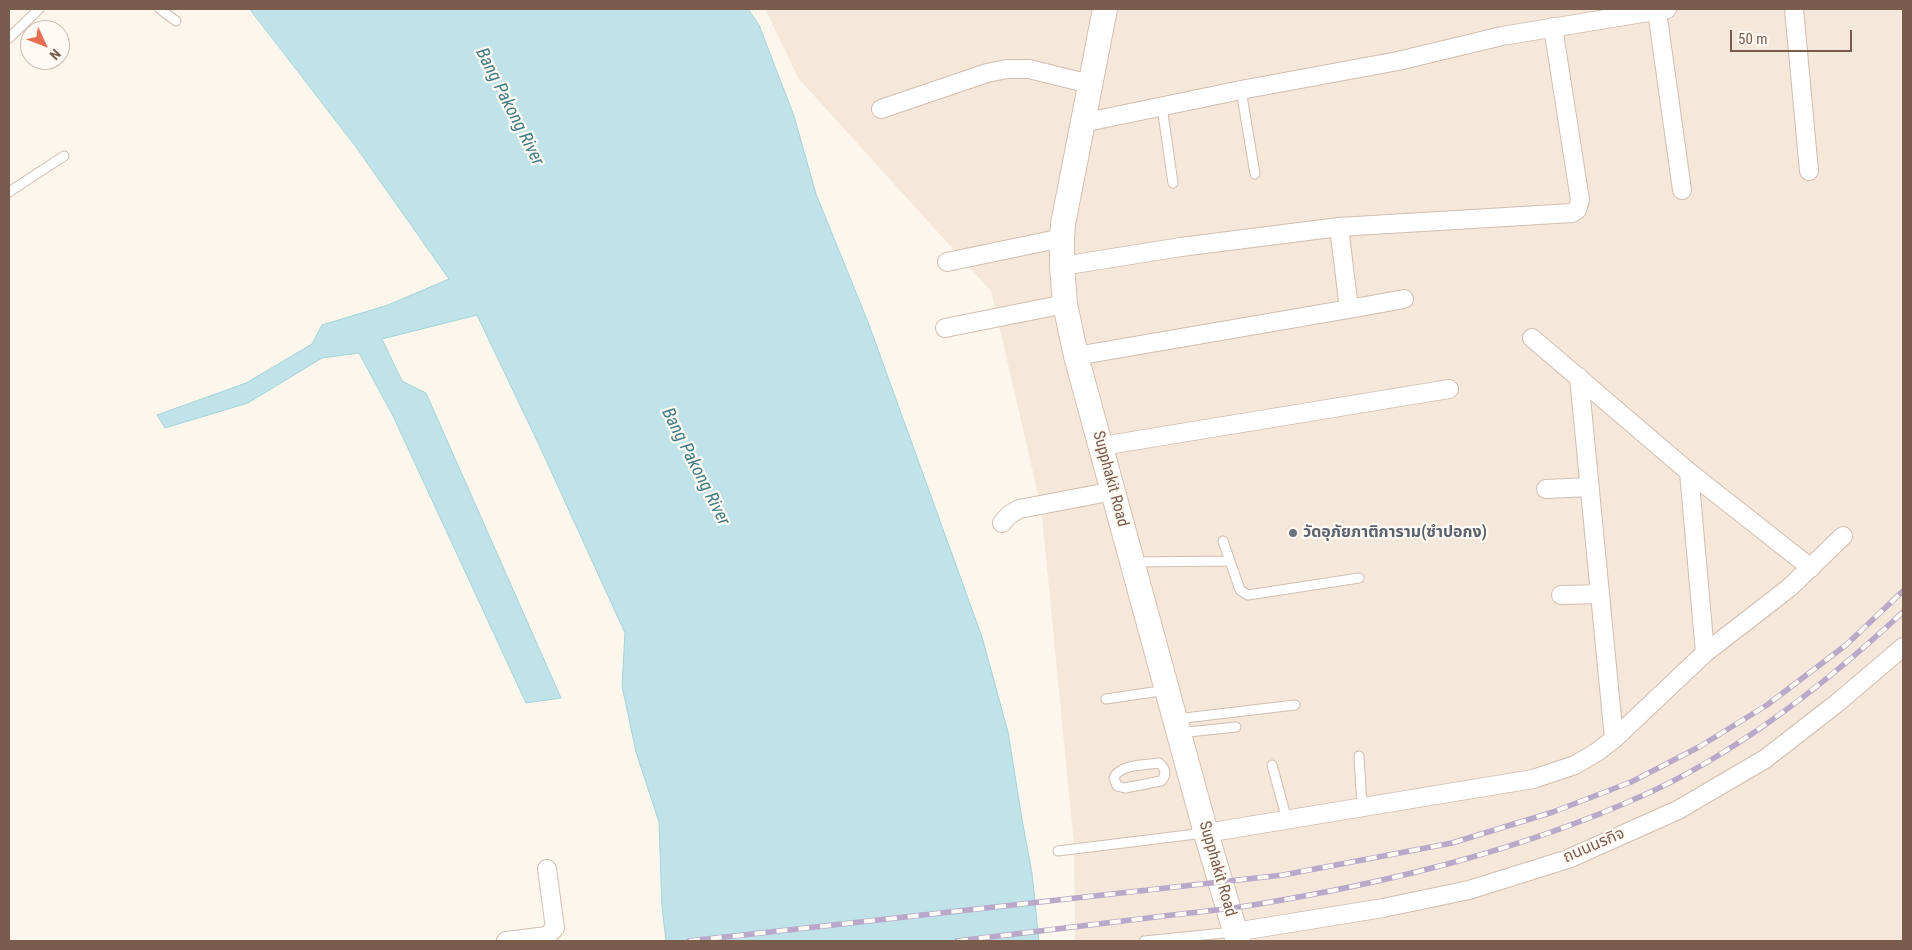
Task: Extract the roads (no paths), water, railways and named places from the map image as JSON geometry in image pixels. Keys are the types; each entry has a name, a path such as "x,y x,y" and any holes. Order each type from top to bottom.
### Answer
{"main road":[{"name":"Supphakit Road","path":"1104,9 1062,238 1065,304 1076,356 1114,491 1151,561 1167,690 1177,726 1177,771 1206,833 1237,937"}],"street":[{"path":"1794,9 1809,171"},
{"path":"1082,123 1398,60 1502,36 1613,14 1662,10 1682,190"},
{"path":"1062,266 1180,247 1339,227 1572,213 1577,210 1580,200 1553,27"},
{"path":"881,109 1007,69 1029,68 1090,84"},
{"path":"1339,227 1348,309"},
{"path":"947,262 1062,238"},
{"path":"1076,356 1404,298"},
{"path":"945,328 1065,304"},
{"path":"1532,338 1689,472 1811,568"},
{"path":"1579,377 1614,740"},
{"path":"1102,446 1449,389"},
{"path":"1689,472 1704,653"},
{"path":"1546,489 1590,487"},
{"path":"1002,523 1019,508 1114,491"},
{"path":"1206,833 1533,780 1575,764 1614,740 1704,653 1761,611 1811,568 1843,536"},
{"path":"1561,595 1600,594"},
{"name":"ถนนนรกิจ","path":"1237,937 1469,890 1568,859 1678,810 1765,759 1836,704 1903,647"},
{"path":"506,941 547,936 555,928 547,869"}],"lane":[{"path":"9,38 39,9"},
{"path":"160,9 176,22"},
{"path":"1241,90 1256,174"},
{"path":"1162,107 1173,183"},
{"path":"9,192 64,156"},
{"path":"1223,541 1240,590 1248,595 1359,578"},
{"path":"1151,561 1229,561"},
{"path":"1106,699 1167,690"},
{"path":"1177,726 1295,705"},
{"path":"1177,726 1236,727"},
{"path":"1359,756 1362,807"},
{"path":"1159,763 1164,767 1177,771 1161,781 1125,788 1117,786 1114,778 1116,773 1122,769 1159,763"},
{"path":"1272,765 1287,820"},
{"path":"1058,851 1206,833"},
{"path":"1144,941 1237,937"}],"water":[{"name":"Bang Pakong River","path":"250,9 748,9 759,25 794,116 816,194 868,322 982,637 1008,732 1032,873 1039,941 666,941 662,907 659,822 636,752 622,686 625,633 477,315 382,339 402,381 426,393 561,698 526,703 393,416 359,353 322,358 248,403 165,428 157,415 246,383 312,344 322,325 388,305 449,279 356,147"}],"railway":[{"path":"689,941 1283,875 1452,843 1553,812 1631,782 1699,747 1767,705 1846,645 1903,591"},
{"path":"957,941 1253,905 1303,896 1452,863 1549,833 1644,795 1679,778 1747,737 1813,689 1903,612"}],"place":[{"name":"วัดอุภัยภาติการาม(ซำปอกง)","path":"1293,533"}]}
